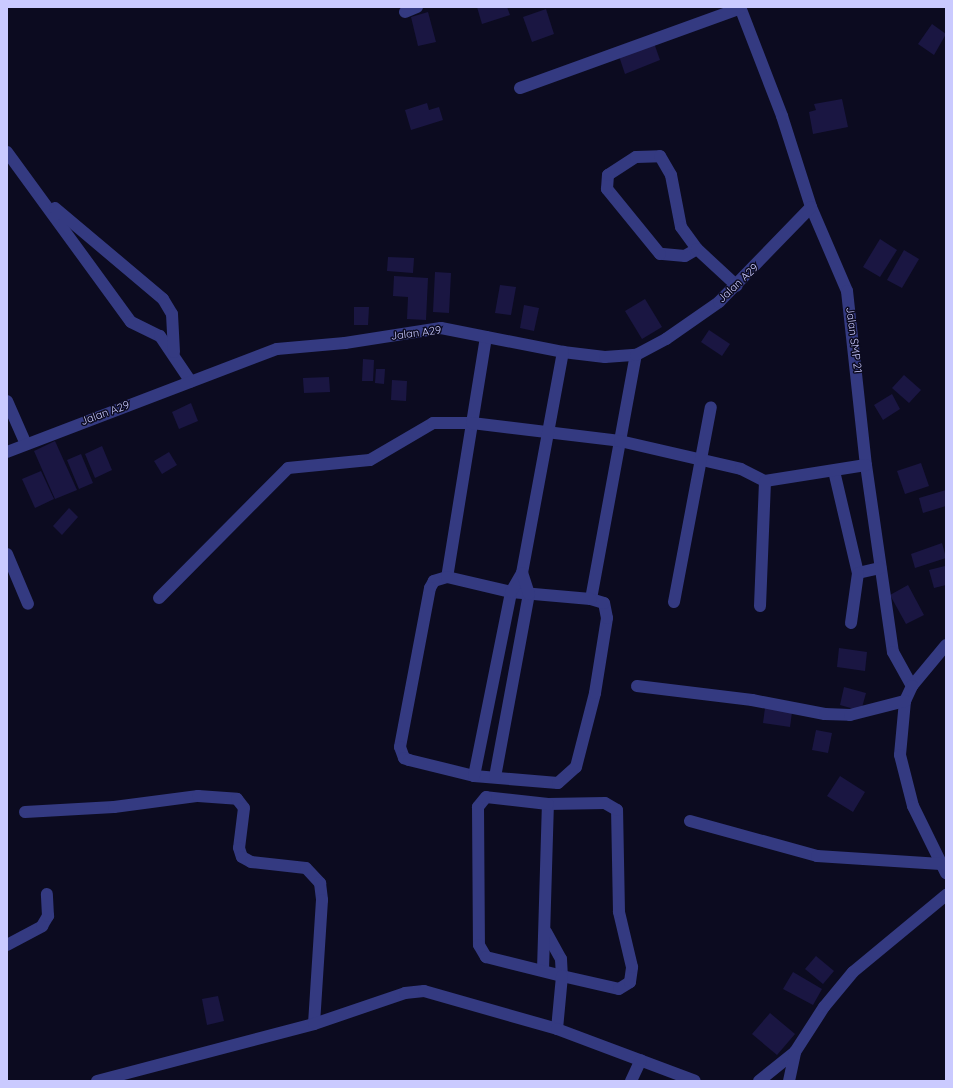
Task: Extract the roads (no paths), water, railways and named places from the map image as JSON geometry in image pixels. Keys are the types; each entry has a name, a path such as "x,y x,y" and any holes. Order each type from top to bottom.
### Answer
{"street":[{"path":"405,12 417,7"},
{"path":"520,88 741,7"},
{"name":"Jalan SMP 21","path":"741,7 798,162 811,207 847,291 866,465 893,652 912,686"},
{"path":"7,152 42,197 131,322 160,336 174,352 191,382"},
{"path":"697,249 685,256 660,254 607,189 608,175 636,157 660,156 672,174 681,226 697,249 737,286"},
{"path":"42,197 164,299 172,314 174,352"},
{"name":"Jalan A29","path":"7,452 25,442 191,382 277,348 345,344 441,328 563,352 605,357 636,355 666,339 737,286 811,207"},
{"path":"447,577 486,337"},
{"path":"474,776 511,592 522,573 546,434 563,352"},
{"path":"590,599 636,355"},
{"path":"7,401 25,442"},
{"path":"674,602 711,407"},
{"path":"159,598 288,468 370,460 433,422 472,423 546,434 620,441 701,461 741,469 765,481 866,465"},
{"path":"834,471 858,573 851,623"},
{"path":"760,606 765,481"},
{"path":"7,554 28,604"},
{"path":"858,573 880,568"},
{"path":"495,777 529,594 522,573"},
{"path":"440,577 447,577 511,592 590,599 604,603 607,618 595,693 576,767 558,783 474,776 409,760 401,754 430,588 440,577"},
{"path":"943,869 913,806 900,755 905,701 912,686 946,645"},
{"path":"637,686 752,700 825,714 850,715 905,701"},
{"path":"25,812 114,807 198,796 237,800 244,808 239,848 242,857 251,862 306,868 320,883 322,900 314,1024"},
{"path":"486,797 548,804 604,803 617,810 619,912 632,967 630,982 619,990 544,970 482,954 479,945 478,807 486,797"},
{"path":"544,970 548,804"},
{"path":"690,821 817,856 943,869"},
{"path":"7,945 42,926 48,916 47,894"},
{"path":"760,1081 795,1052 824,1007 853,972 946,895"},
{"path":"545,931 560,959 562,976 557,1029"},
{"path":"97,1081 314,1024 405,993 424,991 557,1029 695,1081"},
{"path":"789,1081 795,1052"},
{"path":"631,1081 641,1060"}]}
